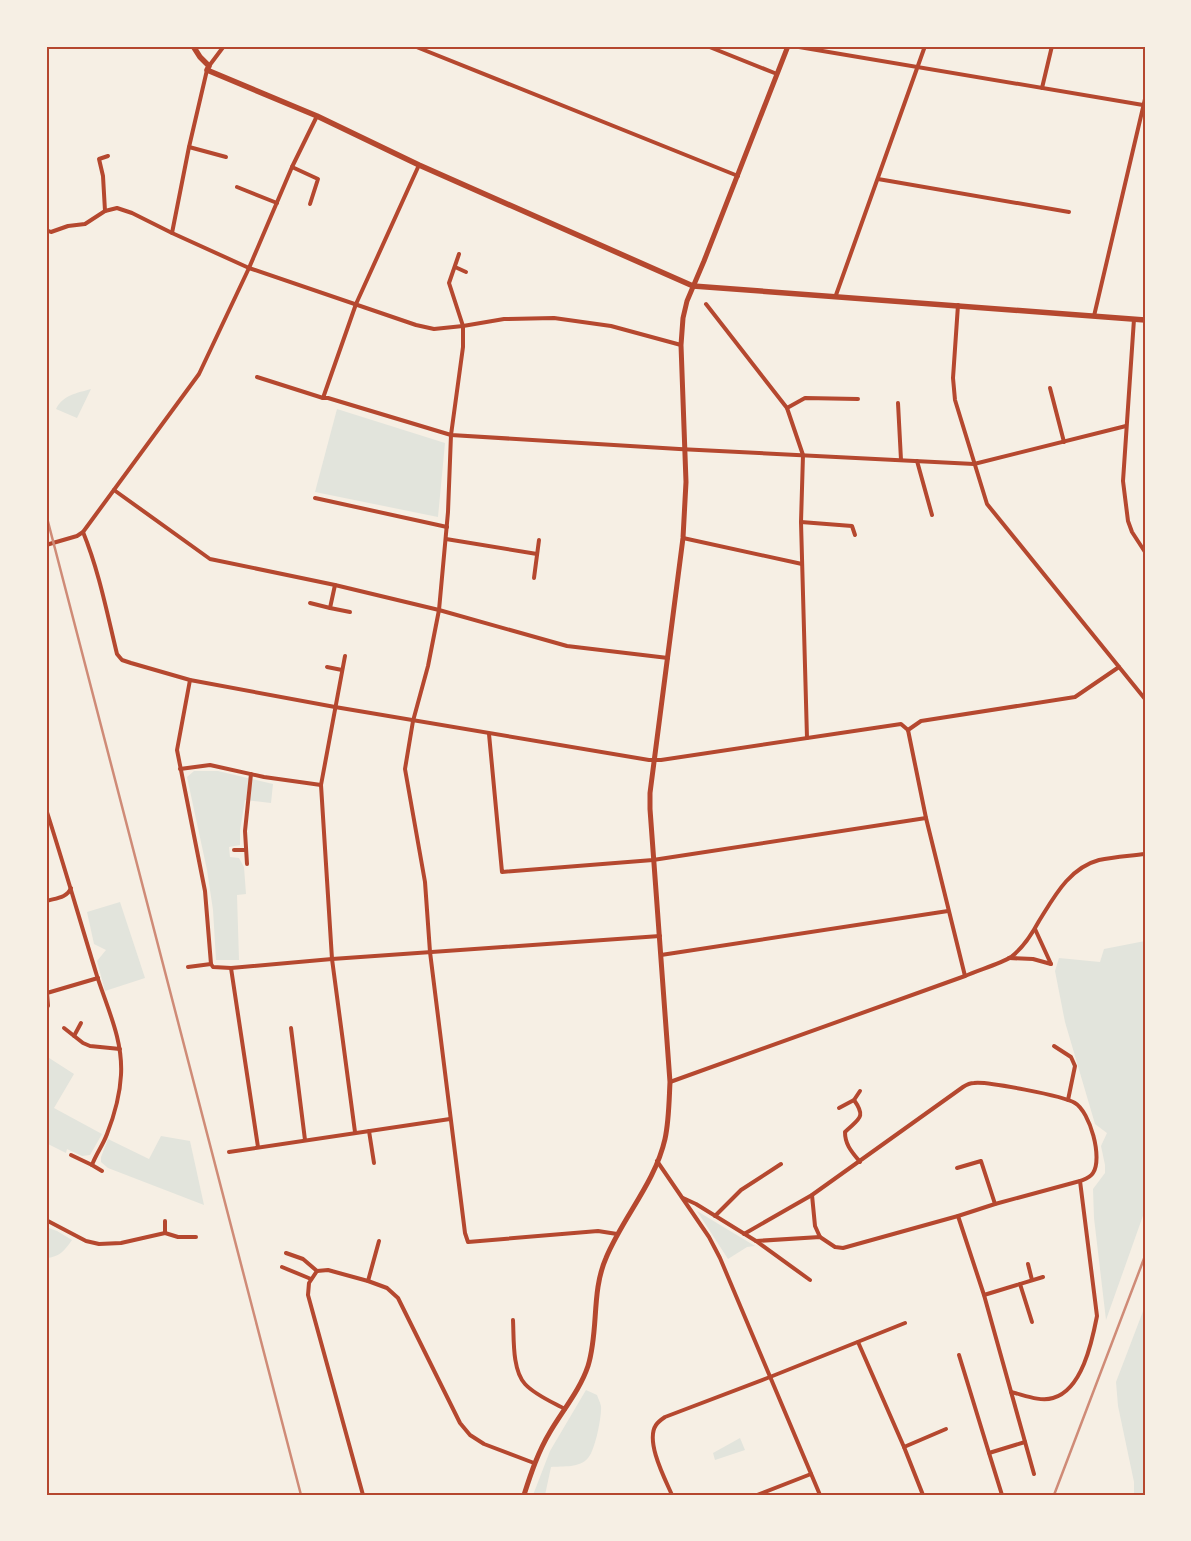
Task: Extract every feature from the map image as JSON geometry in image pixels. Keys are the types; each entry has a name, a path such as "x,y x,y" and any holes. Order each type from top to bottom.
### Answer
{"main road":[{"path":"193,46 208,68 317,116 419,165 693,286 1145,320"}],"street":[{"path":"172,233 189,147 208,68 224,46"},
{"path":"414,46 738,176"},
{"path":"707,46 777,74"},
{"path":"524,1495 534,1463 549,1433 565,1409 587,1368 591,1352 598,1289 605,1260 617,1234 647,1185 665,1140 670,1082 653,860 650,793 684,538 686,508 681,345 683,318 687,301 788,46"},
{"path":"793,46 1143,105"},
{"path":"836,296 918,68 924,46"},
{"path":"1042,88 1052,46"},
{"path":"1094,316 1145,99"},
{"path":"46,545 77,536 83,532 199,374 249,268 292,167 317,116"},
{"path":"1140,118 1145,119"},
{"path":"189,147 226,157"},
{"path":"105,211 103,176 99,159 108,156"},
{"path":"323,398 356,304 419,165"},
{"path":"292,167 318,179 310,204"},
{"path":"878,179 1068,212"},
{"path":"236,187 277,203"},
{"path":"46,230 51,232 68,226 85,224 105,211 117,208 132,213 249,268 416,325 434,329 504,319 554,318 611,326 681,345"},
{"path":"459,254 449,283 463,326 463,347 451,435 447,527 439,610 428,666 413,721 405,769 425,882 430,952 466,1232 468,1242 598,1231 617,1234"},
{"path":"455,267 466,272"},
{"path":"706,304 787,408 802,455 801,522 807,738"},
{"path":"958,305 953,378 955,400 987,504 1145,700"},
{"path":"1134,319 1123,481 1128,522 1145,552"},
{"path":"257,378 451,435 685,449 974,464 1126,426"},
{"path":"1050,388 1064,442"},
{"path":"787,408 805,398 858,399"},
{"path":"898,403 901,460"},
{"path":"917,461 932,515"},
{"path":"114,490 210,558 439,610 567,646 668,658"},
{"path":"315,498 447,527"},
{"path":"801,522 852,526 855,535"},
{"path":"83,532 89,545 117,654 122,660 190,680 413,721 655,760 901,724 908,730 926,818 964,976"},
{"path":"684,538 802,564"},
{"path":"446,539 537,554"},
{"path":"534,578 539,540"},
{"path":"330,608 334,585"},
{"path":"310,604 350,612"},
{"path":"345,656 321,785 332,959 355,1132"},
{"path":"327,667 342,670"},
{"path":"908,730 921,721 1075,697 1119,667"},
{"path":"190,680 177,750 205,891 211,964"},
{"path":"489,734 502,872 653,860 926,818"},
{"path":"180,769 210,765 251,774 321,785"},
{"path":"248,864 245,831 251,774"},
{"path":"46,809 98,978 116,1029 120,1049 121,1075 117,1104 107,1136 96,1154 92,1165"},
{"path":"234,850 246,850"},
{"path":"670,1082 1010,958 1022,948 1059,890 1078,871 1092,862 1145,854"},
{"path":"46,901 65,896 70,888"},
{"path":"661,955 948,911"},
{"path":"1010,958 1033,959 1051,964 1035,929"},
{"path":"188,967 211,964 213,967 231,968 660,936"},
{"path":"231,968 258,1147"},
{"path":"48,1006 46,993 98,978"},
{"path":"74,1036 81,1023"},
{"path":"64,1028 90,1046 120,1049"},
{"path":"291,1028 306,1140"},
{"path":"1054,1046 1071,1057 1075,1066 1068,1100"},
{"path":"744,1234 812,1195 860,1162 944,1099 973,1083 989,1083 1075,1103 1089,1122 1094,1137 1096,1164 1094,1172 1089,1177 1080,1181 843,1248 835,1247 820,1237 815,1226 812,1195"},
{"path":"840,1108 854,1100 860,1091"},
{"path":"854,1100 862,1114 859,1120 845,1132 845,1139 847,1146 860,1162"},
{"path":"230,1152 450,1119"},
{"path":"369,1131 374,1163"},
{"path":"71,1155 102,1171"},
{"path":"657,1161 683,1198 720,1258 820,1495"},
{"path":"957,1168 981,1161 995,1204"},
{"path":"715,1216 740,1190 781,1164"},
{"path":"1012,1392 1038,1398 1053,1398 1067,1392 1083,1366 1089,1348 1097,1316 1080,1181"},
{"path":"683,1198 756,1241 810,1280"},
{"path":"958,1216 984,1295 1034,1474"},
{"path":"46,1220 86,1241 99,1244 120,1243 165,1234 178,1238 196,1237"},
{"path":"165,1221 165,1234"},
{"path":"756,1241 820,1237"},
{"path":"368,1281 380,1241"},
{"path":"286,1253 303,1259 317,1271 328,1270 387,1288 398,1298 460,1423 470,1435 484,1444 534,1463"},
{"path":"1028,1264 1032,1280"},
{"path":"282,1267 311,1279"},
{"path":"317,1271 309,1283 308,1295 363,1495"},
{"path":"984,1295 1043,1277"},
{"path":"1020,1284 1032,1322"},
{"path":"513,1320 518,1373 530,1389 565,1409"},
{"path":"672,1495 652,1444 655,1426 665,1417 905,1323"},
{"path":"858,1342 904,1446 923,1495"},
{"path":"959,1355 1002,1495"},
{"path":"904,1446 946,1429"},
{"path":"990,1453 1025,1442"},
{"path":"757,1495 811,1474"}],"shaded area":[{"path":"91,389 77,418 56,409 66,398"},
{"path":"337,409 445,443 438,517 315,492"},
{"path":"194,771 218,771 273,784 271,803 245,800 240,830 240,845 229,847 230,857 239,858 244,867 246,894 237,895 239,960 216,960 213,910 207,870 187,777"},
{"path":"120,902 145,978 105,991 97,961 106,950 94,944 87,912"},
{"path":"1145,941 1145,1210 1106,1320 1094,1218 1093,1189 1105,1173 1101,1146 1107,1133 1095,1124 1065,1022 1055,971 1059,958 1100,962 1104,949"},
{"path":"46,1056 74,1074 54,1108 102,1134 90,1155 82,1156 67,1149 66,1153 46,1143"},
{"path":"161,1136 190,1141 204,1205 108,1168 101,1162 108,1139 149,1159"},
{"path":"697,1211 755,1246 747,1247 728,1259"},
{"path":"46,1227 72,1240 61,1253 46,1258"},
{"path":"1145,1306 1145,1495 1134,1495 1134,1482 1118,1406 1116,1382"},
{"path":"586,1390 597,1395 601,1406 598,1433 591,1454 585,1461 576,1465 551,1467 545,1495 533,1495 550,1451"},
{"path":"740,1438 745,1450 715,1460 713,1453"}],"railway":[{"path":"46,514 301,1495"},
{"path":"1054,1495 1145,1256"}]}
